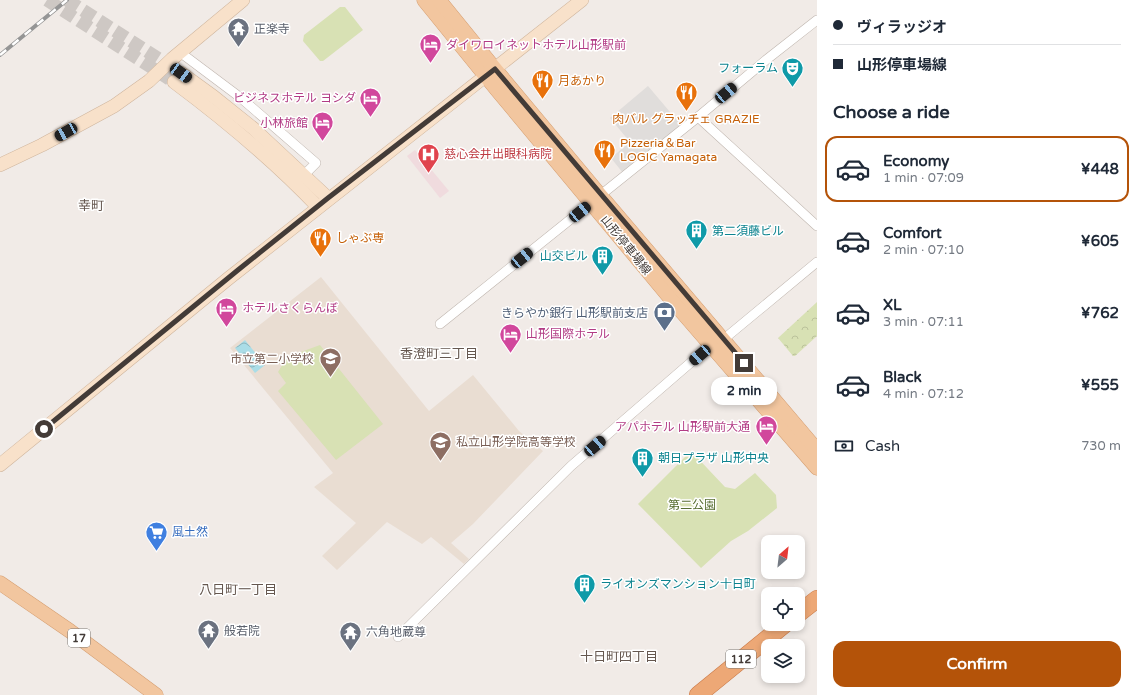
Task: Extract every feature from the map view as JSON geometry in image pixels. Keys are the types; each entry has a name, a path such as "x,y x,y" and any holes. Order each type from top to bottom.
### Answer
{"highway":[{"path":"805,608 817,599"},
{"name":"112","path":"698,695 776,631"}],"main road":[{"name":"山形停車場線","path":"424,0 490,73 717,342 817,468"},
{"name":"山形停車場線","path":"439,0 490,73"},
{"name":"山形停車場線","path":"717,342 817,450"},
{"name":"17","path":"0,583 70,631 156,695"}],"street":[{"path":"0,165 42,146 114,106 149,81 243,0"},
{"path":"0,465 323,202 582,0"},
{"path":"440,324 817,20"},
{"path":"181,53 241,98 316,163 304,175"},
{"path":"178,78 214,97 254,129 304,175 323,202 303,191 178,78"},
{"path":"698,117 817,226"},
{"path":"398,637 571,466 717,342 817,262"}],"shaded area":[{"path":"648,86 681,125 623,173 611,158 630,142 610,118"},
{"name":"慈心会井出眼科病院","path":"415,150 449,191 440,198 407,156"},
{"path":"321,277 429,411 473,375 519,431 543,451 473,524 451,543 469,559 464,564 431,537 422,544 387,522 337,570 322,556 356,523 314,487 333,473 230,348"}],"green space":[{"path":"340,7 345,7 363,30 323,61 320,61 303,41 304,35"},
{"path":"817,302 817,336 795,356 793,356 778,338"},
{"path":"320,345 383,424 336,460 278,391 286,383 278,372 287,357"},
{"name":"第二公園","path":"691,451 725,487 735,489 755,473 776,495 777,508 748,531 731,541 701,568 638,504"}],"water":[{"path":"245,340 265,365 255,373 235,348"}],"tunnel":[{"path":"47,0 174,82"},
{"path":"67,0 181,73"}],"railway":[{"path":"0,55 67,0"}],"place":[{"name":"正楽寺","path":"238,48"},
{"name":"ダイワロイネットホテル山形駅前","path":"430,64"},
{"name":"フォーラム","path":"793,88"},
{"name":"月あかり","path":"543,100"},
{"name":"肉バル グラッチェ GRAZIE","path":"686,112"},
{"name":"ビジネスホテル ヨシダ","path":"371,118"},
{"name":"小林旅館","path":"323,142"},
{"name":"Pizzeria＆Bar LOGIC Yamagata","path":"605,170"},
{"name":"慈心会井出眼科病院","path":"428,174"},
{"name":"第二須藤ビル","path":"696,250"},
{"name":"しゃぶ専","path":"320,258"},
{"name":"山交ビル","path":"603,276"},
{"name":"ホテルさくらんぼ","path":"226,328"},
{"name":"きらやか銀行 山形駅前支店","path":"664,332"},
{"name":"山形国際ホテル","path":"511,354"},
{"name":"市立第二小学校","path":"330,378"},
{"name":"アパホテル 山形駅前大通","path":"766,446"},
{"name":"私立山形学院高等学校","path":"441,462"},
{"name":"朝日プラザ 山形中央","path":"642,478"},
{"name":"風土然","path":"157,552"},
{"name":"ライオンズマンション十日町","path":"584,604"},
{"name":"般若院","path":"208,650"},
{"name":"六角地蔵尊","path":"351,652"}],"district":[{"name":"幸町","path":"91,205"},
{"name":"香澄町三丁目","path":"439,353"},
{"name":"八日町一丁目","path":"238,589"},
{"name":"十日町四丁目","path":"619,656"}],"route":[{"path":"44,429 328,198 387,154 495,69 600,195 744,363"}]}
